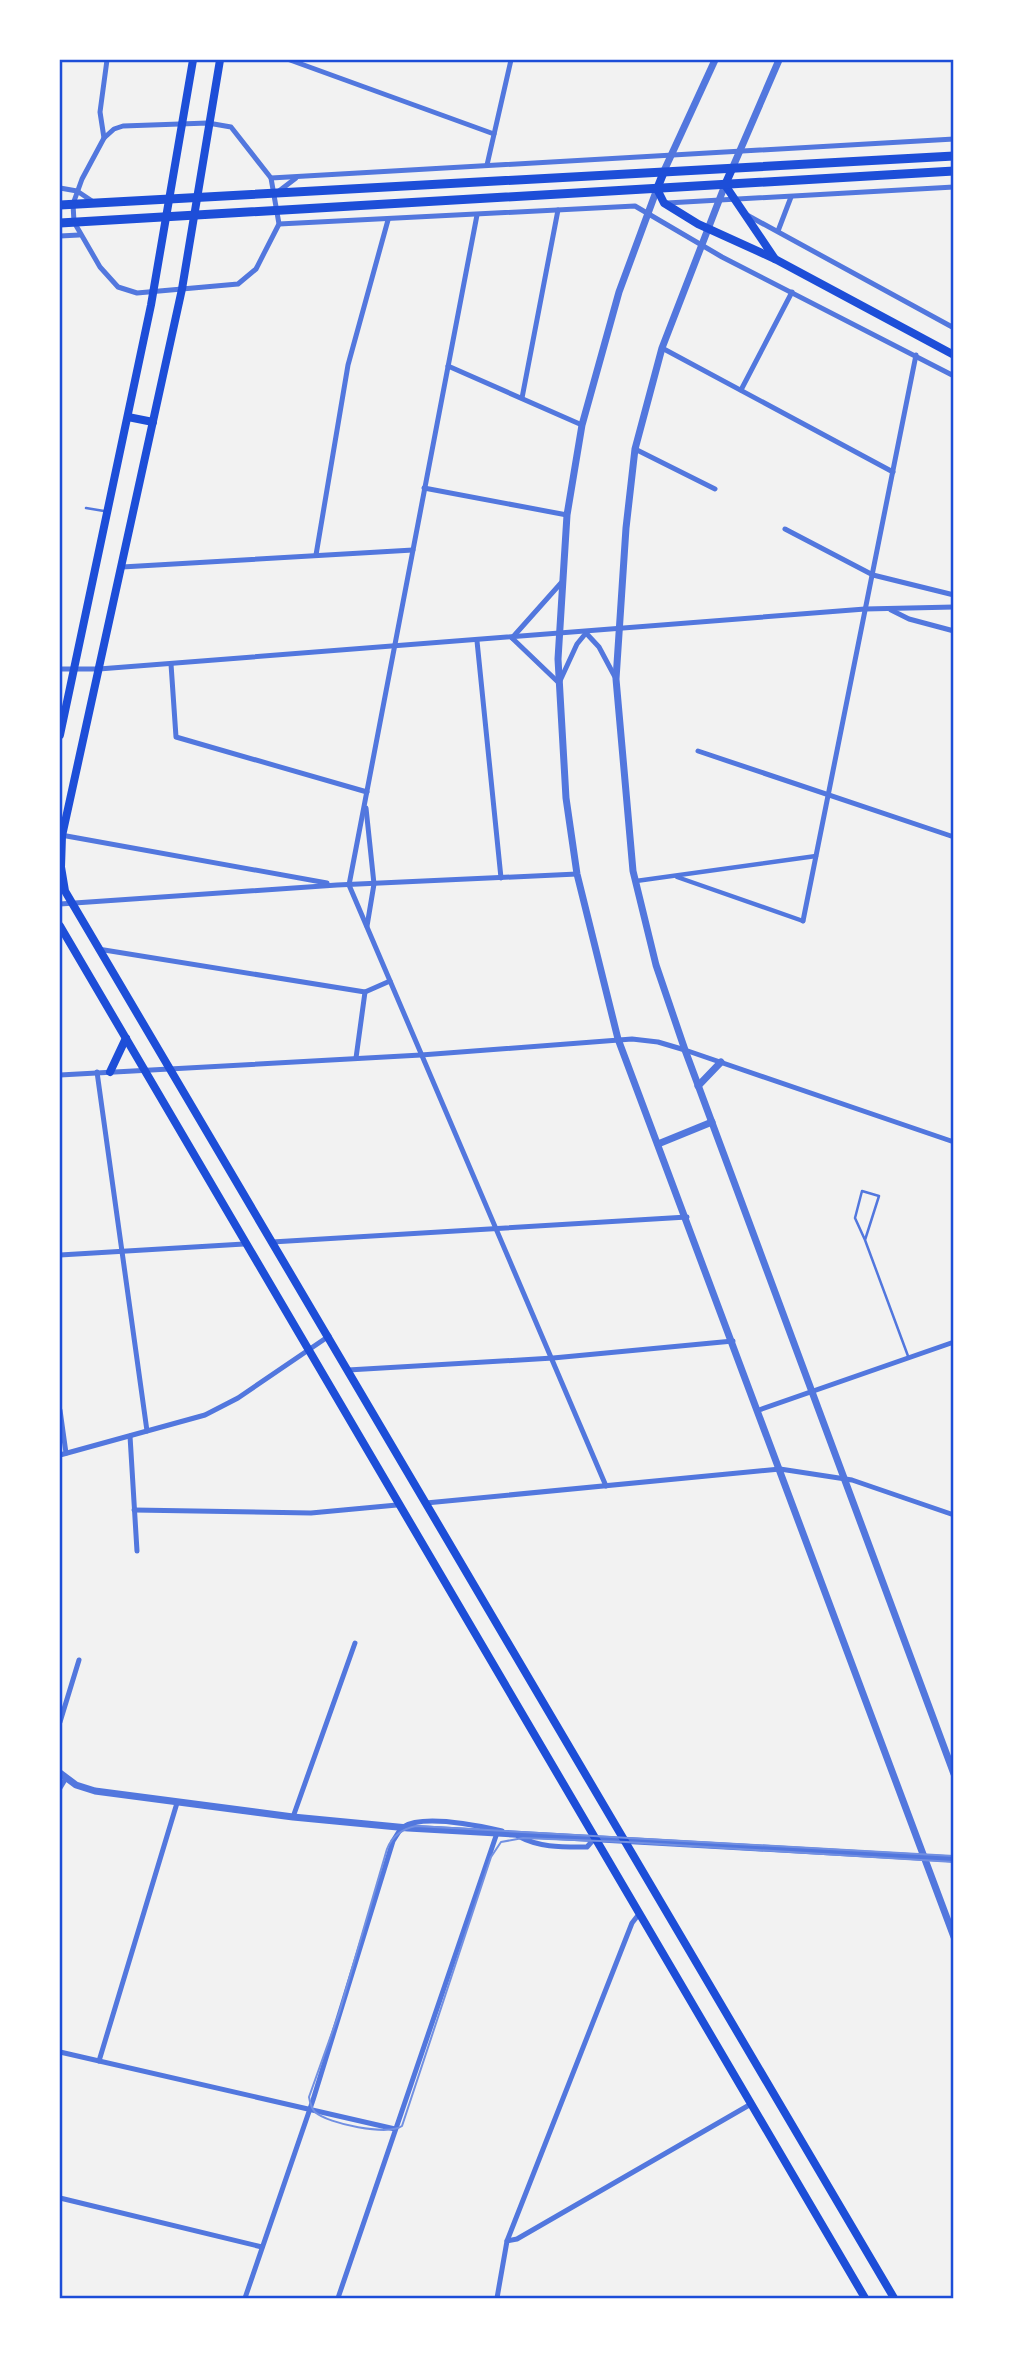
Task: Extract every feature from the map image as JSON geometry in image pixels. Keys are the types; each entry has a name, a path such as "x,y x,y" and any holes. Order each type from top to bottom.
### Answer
{"main road":[{"path":"60,735 109,512 153,291 193,60"},
{"path":"220,60 182,289 61,835 61,867 70,903 329,1336 894,2298"},
{"path":"60,205 954,156"},
{"path":"725,185 732,169"},
{"path":"60,223 954,172"},
{"path":"663,174 657,189 664,203 707,229 775,259 954,355"},
{"path":"725,185 733,201 775,259"},
{"path":"128,417 153,422"},
{"path":"60,926 397,1505 865,2298"},
{"path":"110,1072 126,1038"}],"street":[{"path":"104,138 100,113 107,60"},
{"path":"290,60 494,134"},
{"path":"487,165 511,60"},
{"path":"663,174 715,60"},
{"path":"732,169 779,60"},
{"path":"208,123 231,127 271,178 276,193 279,224 248,277 239,284 137,293 118,287 79,235 74,222 73,204 77,191 104,138 114,129 181,124 208,123"},
{"path":"271,178 954,139"},
{"path":"276,193 297,178"},
{"path":"725,185 662,348 635,449 625,528 616,679 622,770 635,881 656,965 685,1050 954,1774"},
{"path":"664,203 954,187"},
{"path":"60,188 77,191 95,203"},
{"path":"657,189 619,292 582,425 567,515 561,583 559,683 566,798 577,874 618,1039 687,1217 954,1937"},
{"path":"778,231 791,197"},
{"path":"279,224 635,206 647,216 700,245 954,376"},
{"path":"522,398 558,210"},
{"path":"741,212 954,328"},
{"path":"477,215 349,885 606,1486"},
{"path":"316,555 348,365 388,220"},
{"path":"60,236 79,235"},
{"path":"741,390 792,292"},
{"path":"662,348 893,472"},
{"path":"676,876 803,921 916,355"},
{"path":"448,366 582,425"},
{"path":"635,449 715,489"},
{"path":"424,488 567,515"},
{"path":"785,529 873,575 954,595"},
{"path":"122,567 412,550"},
{"path":"512,638 561,583"},
{"path":"60,669 171,664 865,609 954,607"},
{"path":"888,609 909,619 954,631"},
{"path":"586,633 599,647 616,679"},
{"path":"559,683 586,633"},
{"path":"512,638 559,683"},
{"path":"477,641 501,878"},
{"path":"171,664 176,737 367,792"},
{"path":"698,751 954,837"},
{"path":"366,801 374,884 367,927"},
{"path":"61,835 337,885"},
{"path":"635,881 816,856"},
{"path":"60,904 337,885 577,874"},
{"path":"98,949 365,992 390,981"},
{"path":"356,1058 365,992"},
{"path":"60,1074 421,1055 618,1039 658,1042 954,1142"},
{"path":"698,1086 721,1062"},
{"path":"97,1072 147,1431"},
{"path":"658,1144 712,1122"},
{"path":"272,1241 687,1217"},
{"path":"60,1255 244,1244"},
{"path":"60,1410 63,1454 205,1415 238,1398 329,1336"},
{"path":"348,1370 553,1358 733,1341"},
{"path":"759,1410 954,1342"},
{"path":"130,1436 137,1551"},
{"path":"426,1503 780,1469 842,1478 954,1515"},
{"path":"134,1510 311,1513 397,1505"},
{"path":"293,1817 355,1643"},
{"path":"60,1722 79,1660"},
{"path":"60,1788 63,1776 95,1791 293,1817 402,1828 954,1859"},
{"path":"99,2061 177,1803"},
{"path":"245,2298 309,2109 393,1841 402,1828 417,1823 478,1825 514,1834"},
{"path":"338,2298 497,1833"},
{"path":"497,2298 507,2241 632,1923 639,1914"},
{"path":"60,2052 395,2129"},
{"path":"507,2241 517,2239 751,2104"},
{"path":"60,2198 262,2247"}],"lane":[{"path":"86,508 109,512"},
{"path":"865,1240 879,1196 862,1191 855,1218 909,1359"}],"tram line":[{"path":"954,1856 416,1826 406,1829 395,1837 387,1849 339,2013 309,2097 311,2105 315,2112 332,2121 384,2130 402,2126 491,1857 501,1842 523,1838 626,1842 954,1862"}]}
